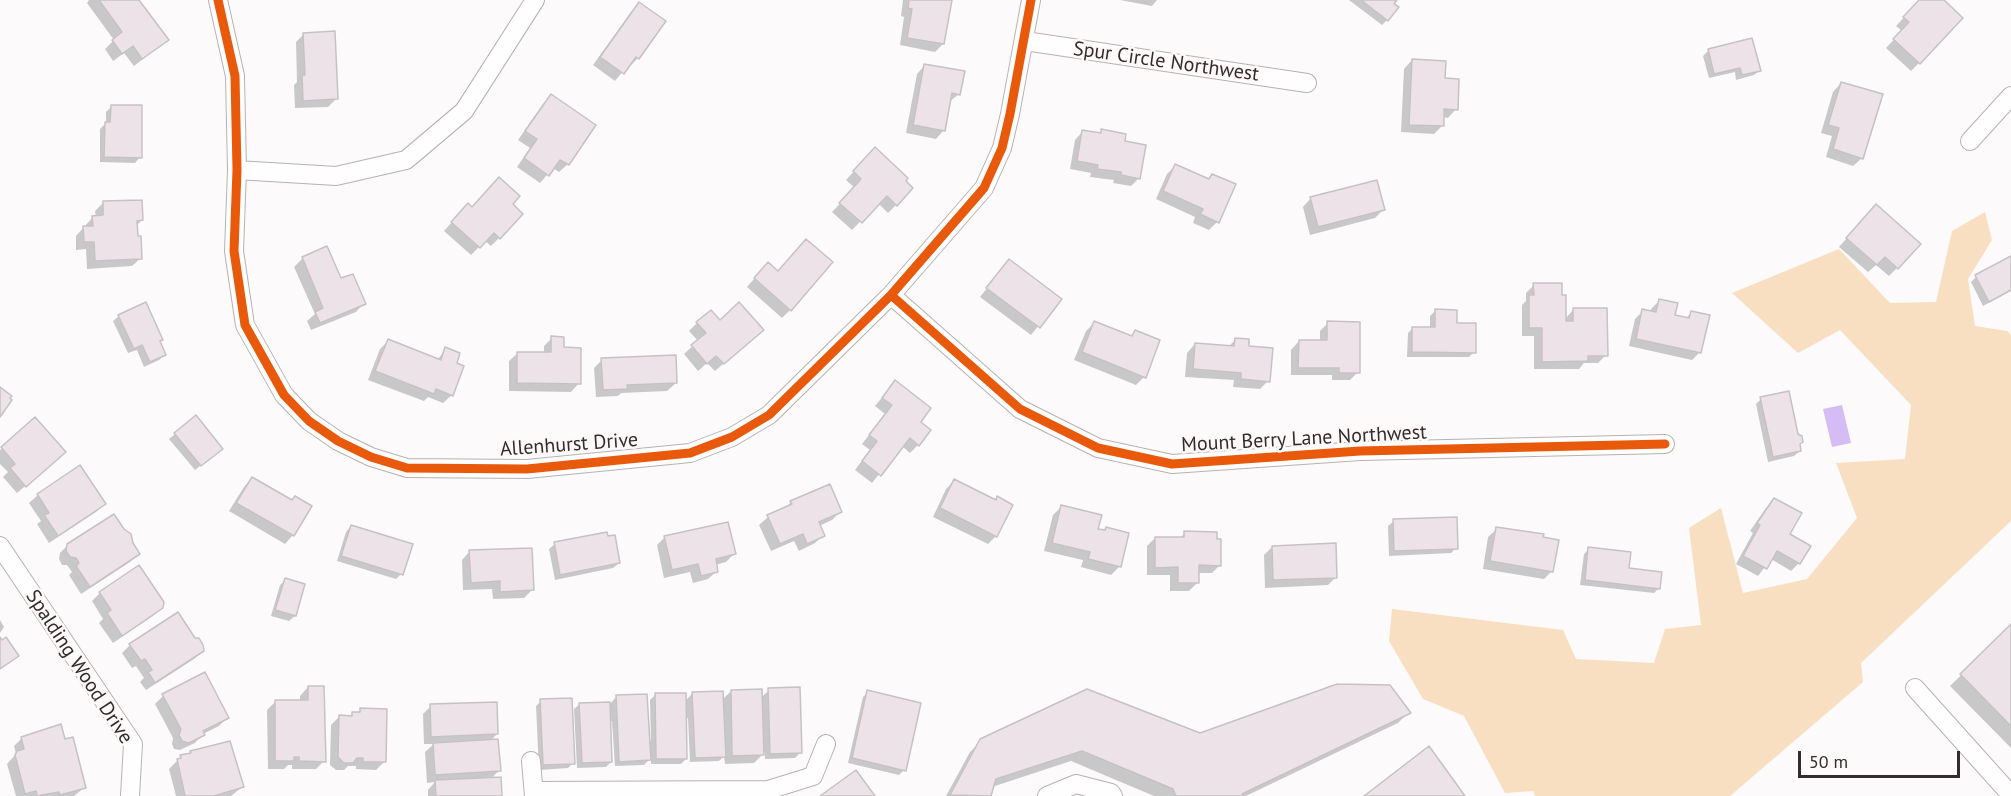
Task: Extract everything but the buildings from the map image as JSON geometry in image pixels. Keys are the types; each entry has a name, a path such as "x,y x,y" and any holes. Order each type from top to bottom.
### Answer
{"street":[{"name":"Allenhurst Drive","path":"218,0 235,76 237,170 234,251 244,325 284,395 309,421 338,441 371,457 406,468 527,469 690,453 732,437 769,415 891,295 984,188 1002,148 1031,0"},
{"path":"237,170 336,176 406,160 465,111 535,0"},
{"name":"Spur Circle Northwest","path":"1024,41 1307,83"},
{"path":"1970,141 2011,96"},
{"name":"Mount Berry Lane Northwest","path":"891,295 1020,409 1098,448 1172,464 1360,451 1665,444"},
{"name":"Spalding Wood Drive","path":"0,546 133,744 130,796"},
{"path":"1915,688 2011,795"},
{"path":"531,761 534,794 768,793 813,776 826,744"},
{"path":"1047,796 1076,784 1111,793 1113,796"}],"shaded area":[{"path":"1985,212 1992,240 1968,279 1975,326 2007,331 2011,335 2011,521 1861,663 1863,682 1730,796 1535,796 1533,791 1505,793 1464,716 1423,699 1389,641 1392,609 1563,630 1576,659 1654,663 1665,629 1701,625 1689,528 1721,508 1743,593 1807,579 1857,518 1836,463 1905,459 1911,405 1840,330 1798,353 1732,293 1839,249 1890,303 1936,302 1952,231"},
{"path":"1842,405 1851,443 1832,447 1823,409"}],"cycle path":[{"path":"218,0 235,76 237,170 234,251 245,325 284,395 309,421 338,441 371,457 407,468 527,469 690,453 732,437 769,415 891,295 984,188 1002,148 1031,0"},
{"path":"891,295 1020,409 1098,448 1172,464 1360,451 1665,444"}]}
